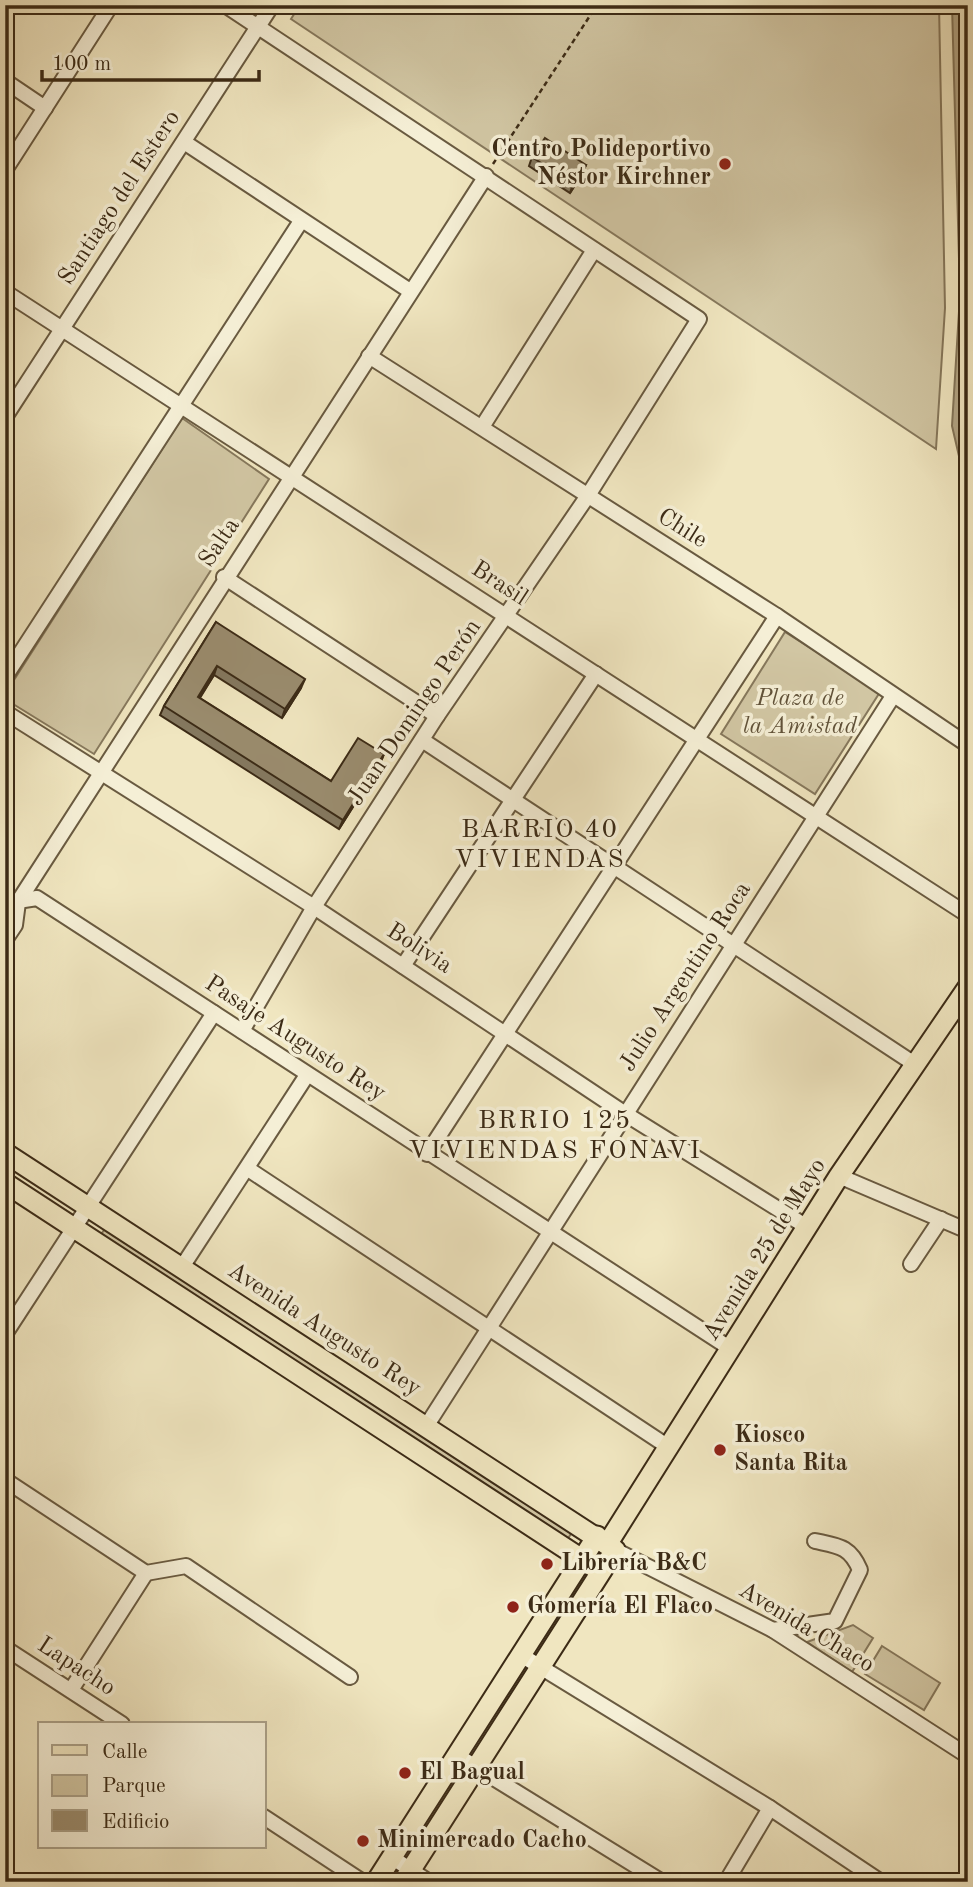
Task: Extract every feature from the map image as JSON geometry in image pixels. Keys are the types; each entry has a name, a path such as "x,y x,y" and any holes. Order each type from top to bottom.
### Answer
{"main road":[{"name":"Avenida 25 de Mayo","path":"407,1876 600,1571 607,1543 670,1448 839,1176 968,987"},
{"name":"Avenida Augusto Rey","path":"5,1153 607,1543"},
{"path":"5,1183 600,1571"},
{"name":"Avenida 25 de Mayo","path":"376,1882 581,1559 607,1543"}],"street":[{"path":"5,170 111,5"},
{"path":"225,5 594,250 482,427"},
{"name":"Santiago del Estero","path":"5,417 272,5"},
{"path":"5,81 45,108"},
{"path":"184,142 410,292"},
{"name":"Salta","path":"5,940 15,925 11,902 101,775 224,577 292,478 485,176"},
{"path":"5,677 301,221"},
{"name":"Juan Domingo Perón","path":"242,1031 314,907 437,716 587,497 699,318 594,250"},
{"name":"Brasil","path":"5,292 968,915"},
{"name":"Chile","path":"369,356 777,616 968,745"},
{"path":"224,577 437,716"},
{"path":"427,1154 777,616"},
{"path":"404,966 596,674"},
{"name":"Julio Argentino Roca","path":"427,1425 893,696"},
{"name":"Bolivia","path":"5,712 314,907 624,1113 807,1227"},
{"path":"422,740 916,1065"},
{"name":"Pasaje Augusto Rey","path":"11,902 37,898 427,1154 731,1349"},
{"path":"5,1334 11,1312 88,1206 214,1013"},
{"path":"182,1267 248,1170 307,1075"},
{"path":"248,1170 670,1448"},
{"path":"839,1176 968,1231"},
{"path":"911,1264 941,1219"},
{"path":"5,1480 146,1573 186,1566 350,1677"},
{"path":"772,1630 835,1621 860,1570 854,1555 839,1546 815,1541"},
{"name":"Avenida Chaco","path":"607,1543 772,1630 968,1756"},
{"path":"71,1690 146,1573"},
{"name":"Lapacho","path":"5,1648 119,1722"},
{"path":"521,1655 770,1808 881,1882"},
{"path":"458,1756 662,1882"},
{"path":"726,1882 770,1808"},
{"path":"266,1818 363,1882"},
{"path":"393,1858 407,1876 429,1882"}],"path":[{"path":"485,176 597,5"}],"green space":[{"name":"Centro Polideportivo Néstor Kirchner","path":"300,5 939,5 945,308 936,449 291,19"},
{"path":"182,418 269,479 94,754 5,699 5,694"},
{"name":"Plaza de la Amistad","path":"785,632 880,692 815,794 721,734"},
{"path":"107,1226 574,1529 567,1540 99,1237"},
{"path":"853,1625 873,1638 852,1672 807,1642"},
{"path":"882,1646 940,1683 924,1710 865,1674"}],"water":[{"path":"952,5 968,5 968,495 952,426 960,295"}],"building":[{"path":"545,138 586,165 573,184 532,157"},
{"path":"216,622 305,679 285,709 217,666 198,697 331,781 358,738 384,754 343,820 164,706"}],"place":[{"name":"Centro Polideportivo Néstor Kirchner","path":"725,164"},
{"name":"Kiosco Santa Rita","path":"720,1450"},
{"name":"Librería B&C","path":"547,1564"},
{"name":"Gomería El Flaco","path":"513,1607"},
{"name":"El Bagual","path":"405,1773"},
{"name":"Minimercado Cacho","path":"363,1841"}],"district":[{"name":"BARRIO 40 VIVIENDAS","path":"540,845"},
{"name":"BRRIO 125 VIVIENDAS FONAVI","path":"555,1136"}]}
